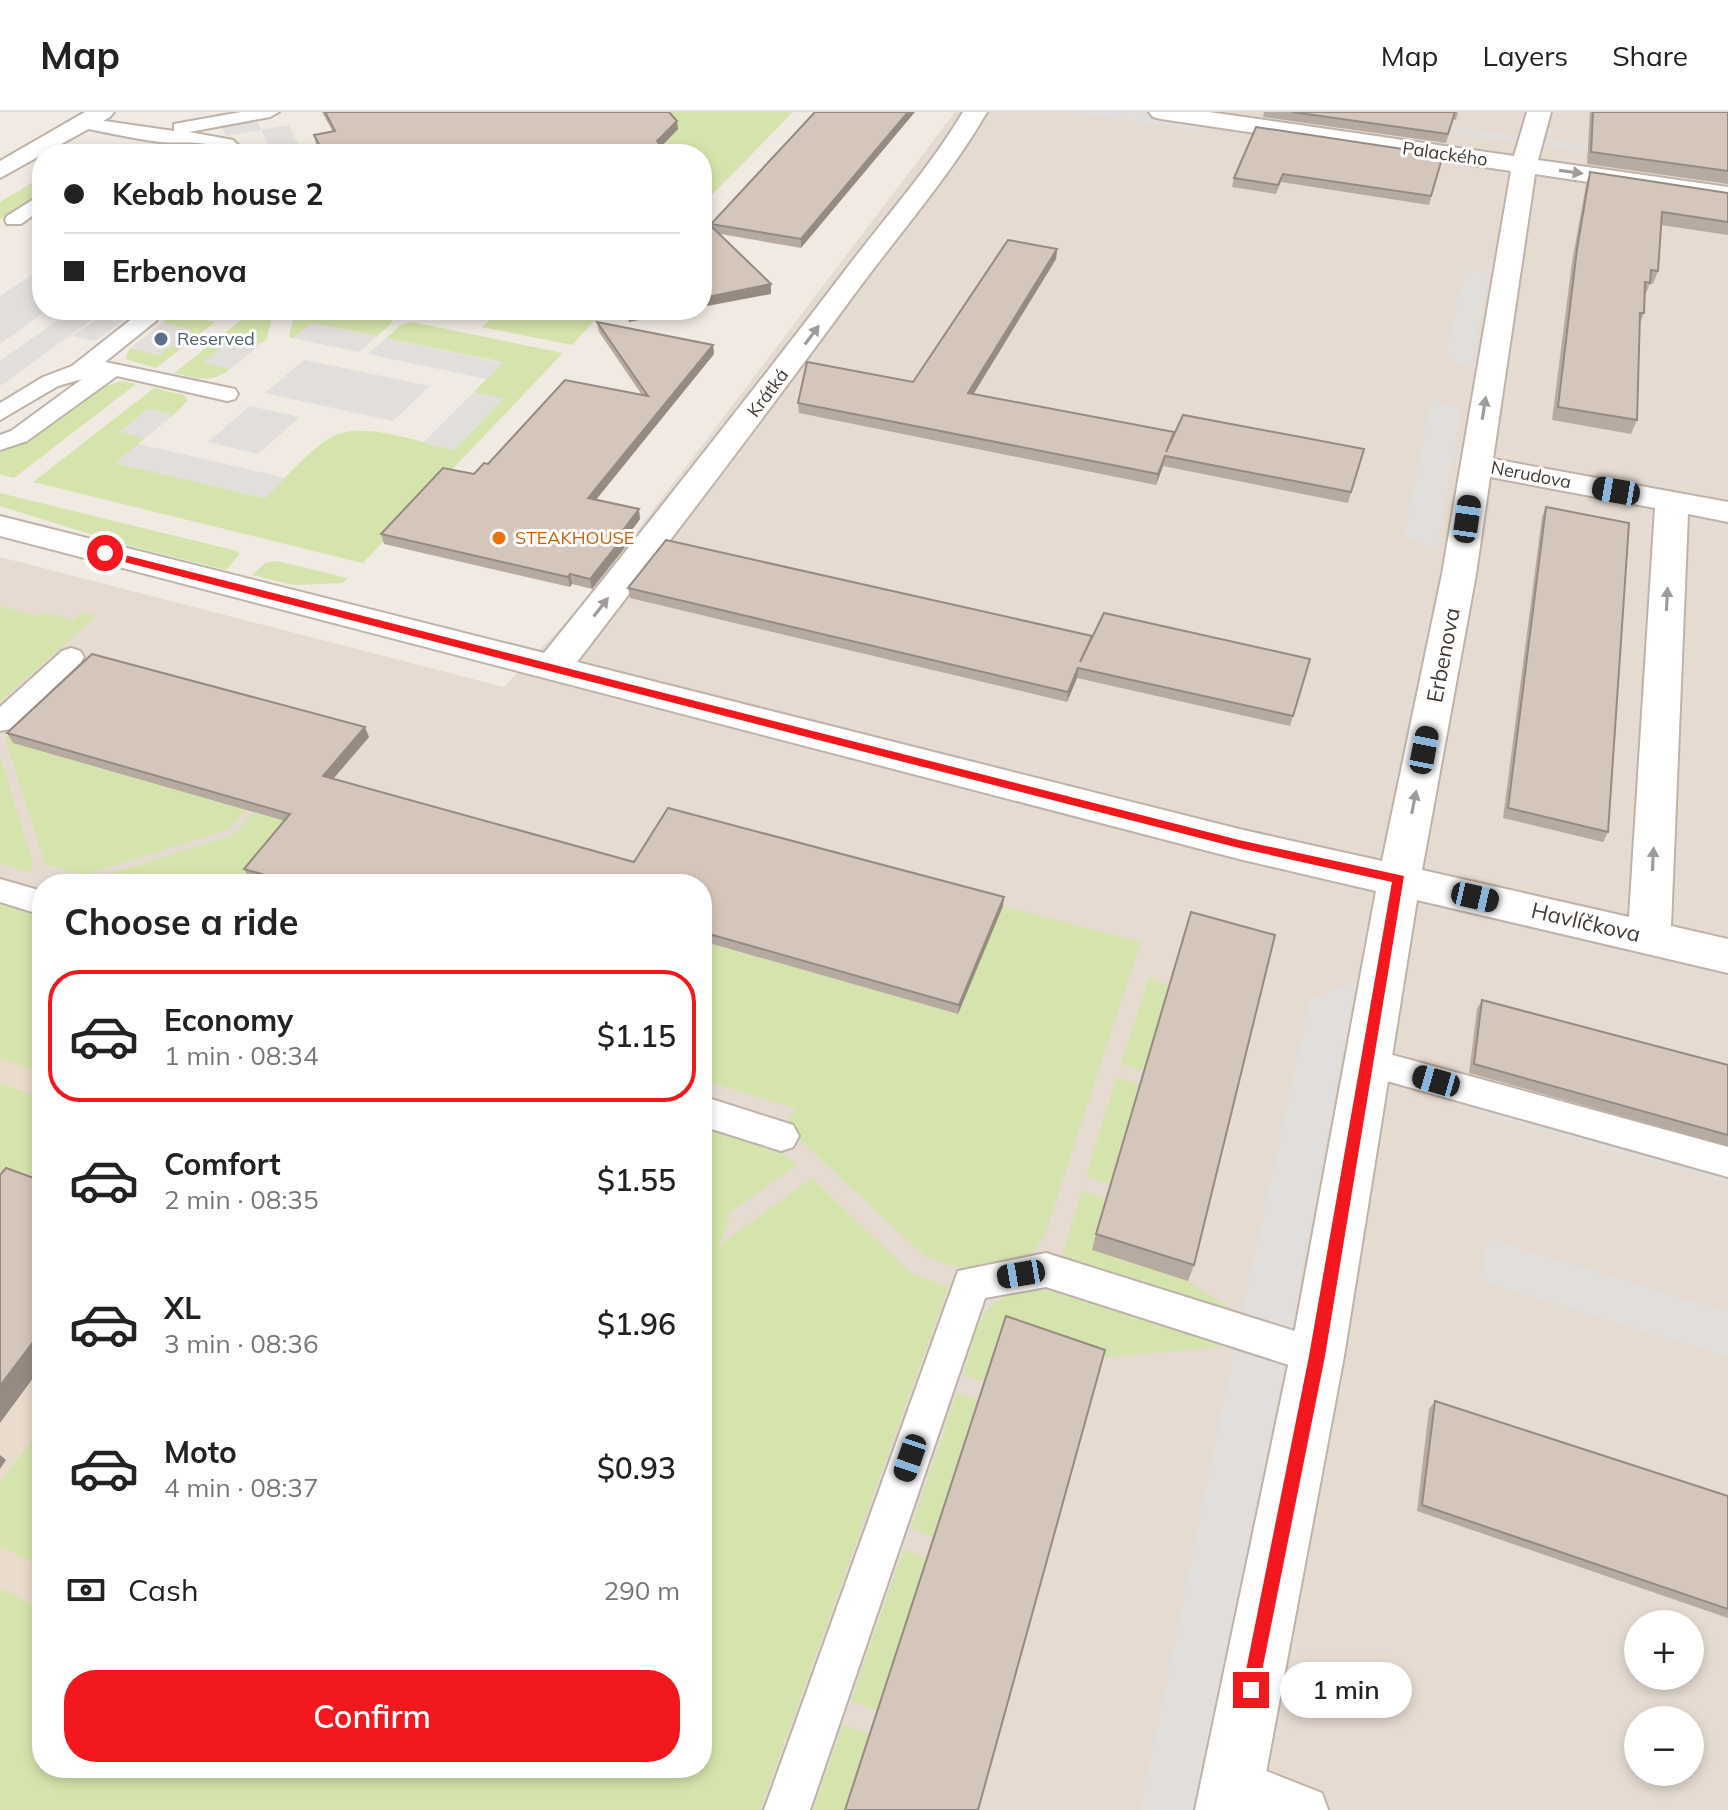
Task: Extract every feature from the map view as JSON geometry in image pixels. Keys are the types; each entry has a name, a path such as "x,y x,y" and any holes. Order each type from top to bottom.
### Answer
{"street":[{"name":"Krátká","path":"552,668 738,432 891,227 947,159 975,112"},
{"name":"Palackého","path":"1161,112 1526,155 1728,174"},
{"name":"Palackého","path":"1283,112 1728,195"},
{"name":"Erbenova","path":"1230,1795 1317,1356 1399,879 1459,574 1526,155 1539,112"},
{"path":"46,144 93,117"},
{"path":"0,171 32,152"},
{"name":"Nerudova","path":"1475,465 1728,512"},
{"path":"1649,936 1672,501"},
{"name":"Havlíčkova","path":"0,526 1239,844 1728,956"}],"lane":[{"path":"152,132 270,112"},
{"path":"93,117 198,144"},
{"path":"146,144 153,137 152,132"},
{"path":"0,443 19,436 99,377 105,365 144,320"},
{"path":"0,413 35,387 105,365"},
{"path":"0,431 105,365"},
{"path":"0,396 17,383 105,365 227,394"},
{"path":"0,722 71,657"},
{"path":"0,890 32,900"},
{"path":"1367,1062 1728,1162"},
{"path":"712,1114 781,1136"},
{"path":"787,1810 971,1283 1046,1270 1317,1356"},
{"path":"1230,1795 1305,1810"}],"shaded area":[{"path":"955,112 1728,112 1728,1810 0,1810 0,557 504,687 574,614"},
{"path":"1069,112 1137,112 1191,120 1200,131"},
{"path":"1295,112 1348,112 1728,165 1728,172"},
{"path":"257,121 261,130 226,136 222,127"},
{"path":"289,125 298,144 268,144 261,130"},
{"path":"1466,267 1489,274 1471,367 1444,358"},
{"path":"32,275 33,320 0,344 0,296"},
{"path":"58,320 92,320 0,386 0,361"},
{"path":"95,320 124,320 95,341 72,336"},
{"name":"Reserved","path":"163,323 193,330 159,355 130,348"},
{"path":"312,323 377,336 359,352 293,338"},
{"name":"Reserved","path":"236,337 262,343 230,369 203,362"},
{"path":"386,338 503,363 487,379 368,354"},
{"path":"304,360 430,386 393,421 265,393"},
{"path":"474,392 504,398 454,450 423,443"},
{"path":"1431,400 1462,408 1437,549 1404,536"},
{"path":"250,406 300,417 258,454 208,442"},
{"name":"Reserved","path":"149,409 174,415 145,438 120,432"},
{"path":"138,444 286,478 265,498 115,463"},
{"path":"0,953 32,964 32,1710 0,1758"},
{"path":"1356,980 1201,1810 1140,1810 1310,999"},
{"path":"1476,1095 1728,1166 1728,1183 1474,1111"},
{"path":"1487,1238 1728,1312 1728,1357 1481,1281"}],"green space":[{"path":"662,112 793,112 712,195 712,144 659,144"},
{"path":"32,183 32,199 0,219 0,202"},
{"path":"165,320 215,322 156,368 125,359 130,348 159,355 192,330 163,323"},
{"path":"241,320 271,320 267,339 262,343 236,337 204,362 230,369 223,374 204,378 174,373"},
{"path":"293,320 391,320 392,323 377,336 312,323 293,338 289,337"},
{"path":"489,320 595,320 572,345 482,327"},
{"path":"412,322 563,353 363,563 33,482 154,388 184,395 188,400 174,415 148,409 121,431 145,438 116,463 265,498 317,447 336,435 378,432 454,450 503,399 474,392 502,362 386,338 401,325"},
{"path":"122,381 136,384 14,478 0,474 0,452 23,443 95,389"},
{"path":"0,493 240,554 226,570 122,544 0,506"},
{"path":"277,561 348,578 343,583 293,585 252,575 265,563"},
{"path":"0,606 37,616 42,612 73,620 82,612 96,616 0,702"},
{"path":"88,662 246,809 229,829 87,874 45,864 5,738"},
{"path":"0,756 34,867 29,872 0,863"},
{"path":"254,812 296,824 253,874 111,874 235,834"},
{"path":"0,902 32,913 32,1069 0,1058"},
{"path":"1003,906 1141,942 1044,1237 1034,1251 1020,1260 972,1272 925,1256 789,1130 787,1124 795,1108 712,1083 712,944 958,1014"},
{"path":"1149,978 1170,985 1144,1071 1121,1064"},
{"path":"1117,1077 1140,1085 1111,1184 1086,1176"},
{"path":"0,1083 32,1094 32,1175 17,1170 0,1190"},
{"path":"712,1128 776,1149 797,1165 725,1216 730,1220 718,1246 812,1178 912,1274 948,1287 760,1810 0,1810 0,1589 32,1604 32,1778 712,1778"},
{"path":"1082,1191 1107,1199 1092,1250 1188,1281 1231,1309 1062,1256"},
{"path":"1028,1289 1054,1292 1224,1346 1102,1358 986,1382 964,1375 977,1331 989,1309 998,1300"},
{"path":"957,1393 979,1400 936,1538 911,1528"},
{"path":"32,1440 32,1561 0,1547 0,1483"},
{"path":"904,1549 928,1559 879,1712 851,1700"},
{"path":"843,1724 871,1735 847,1810 813,1810"}],"building":[{"path":"325,112 669,112 677,121 657,141 660,144 319,144 314,135 335,131"},
{"path":"815,112 908,112 801,239 712,223"},
{"path":"1292,112 1455,112 1448,134"},
{"path":"1593,112 1728,112 1728,171 1591,152"},
{"path":"1256,127 1443,155 1431,196 1283,174 1278,185 1234,178"},
{"path":"1590,172 1728,193 1728,222 1662,212 1658,271 1651,270 1650,283 1645,282 1644,313 1640,313 1637,420 1558,407 1577,249"},
{"path":"712,227 771,284 712,296"},
{"path":"1008,240 1057,249 968,393 1174,432 1166,452 1183,415 1364,449 1351,492 1165,456 1158,474 798,403 807,362 913,382"},
{"path":"597,322 713,345 588,498 639,509 623,530 628,531 590,579 570,574 568,577 381,534 443,468 474,474 484,463 488,464 565,380 648,396"},
{"path":"1546,507 1629,523 1608,832 1508,808"},
{"path":"666,540 1092,636 1080,662 1104,613 1310,659 1293,716 1078,668 1068,692 628,588"},
{"path":"92,654 365,727 323,776 634,862 668,808 1004,897 959,1005 712,935 712,874 261,874 244,869 290,814 7,733"},
{"path":"1191,912 1275,935 1194,1265 1096,1234"},
{"path":"1482,1000 1728,1065 1728,1135 1474,1064"},
{"path":"6,1168 32,1177 32,1343 0,1386 0,1175"},
{"path":"1006,1316 1105,1350 978,1810 845,1810"},
{"path":"1435,1401 1728,1496 1728,1609 1422,1505"}],"place":[{"name":"Reserved","path":"161,339"},
{"name":"STEAKHOUSE","path":"499,538"}],"route":[{"path":"105,553 1239,844 1399,879 1317,1356 1251,1690"}]}
